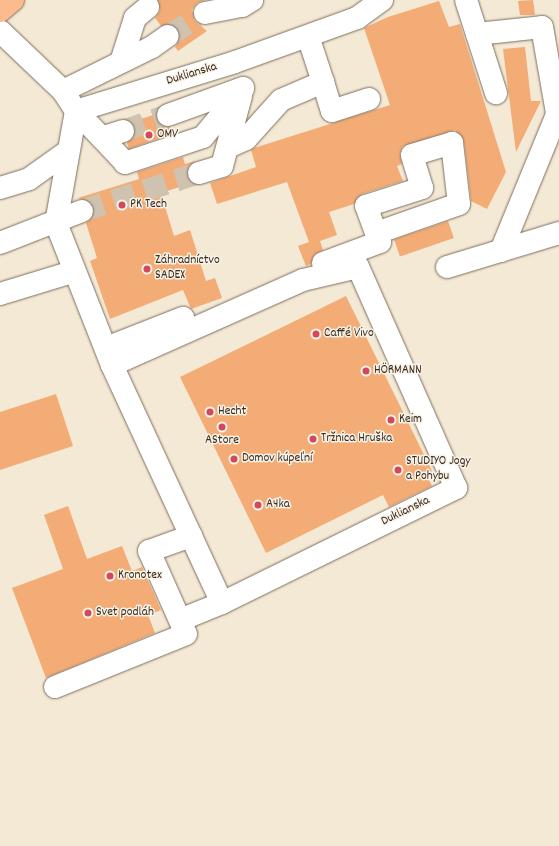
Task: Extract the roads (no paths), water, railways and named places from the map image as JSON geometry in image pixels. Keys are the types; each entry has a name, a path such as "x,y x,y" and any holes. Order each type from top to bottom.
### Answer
{"main road":[{"path":"0,11 13,0"}],"street":[{"path":"225,0 201,15 242,6 252,0"},
{"name":"Duklianska","path":"76,111 235,62 308,36 357,18 382,0"},
{"path":"466,0 496,93"},
{"path":"63,91 121,62 158,22 135,18 121,62"},
{"path":"477,34 542,27 557,121 501,250"},
{"path":"0,31 63,91 76,111 124,163 203,137 243,89"},
{"path":"308,36 332,111 369,99"},
{"path":"200,173 222,166 243,89 235,62"},
{"path":"228,146 246,139 281,100 323,82"},
{"path":"168,115 243,89"},
{"path":"76,111 67,152 56,223 109,356 222,603 180,620"},
{"path":"102,138 123,131"},
{"path":"109,356 380,242 376,233 366,206 422,188 412,155 452,143 459,204 376,233"},
{"path":"0,188 29,178 67,152"},
{"path":"0,243 56,223 82,211"},
{"path":"447,267 559,233"},
{"name":"Duklianska","path":"109,356 303,280 358,266 456,488 222,603"},
{"path":"0,294 75,271"},
{"path":"55,687 186,634 149,551 191,536"}],"tunnel":[{"path":"168,36 197,18"},
{"path":"123,131 168,115"},
{"path":"82,211 199,173"}],"place":[{"name":"OMV","path":"149,135"},
{"name":"PK Tech","path":"122,205"},
{"name":"Záhradníctvo SADEX","path":"147,269"},
{"name":"Caffé Vivo","path":"316,334"},
{"name":"HÖRMANN","path":"366,371"},
{"name":"Hecht","path":"210,412"},
{"name":"Keim","path":"391,420"},
{"name":"AStore","path":"222,427"},
{"name":"Tržnica Hruška","path":"313,439"},
{"name":"Domov kúpeľní","path":"234,459"},
{"name":"STUDIYO Jogy a Pohybu","path":"398,470"},
{"name":"A4ka","path":"258,505"},
{"name":"Kronotex","path":"110,576"},
{"name":"Svet podláh","path":"88,613"}]}
